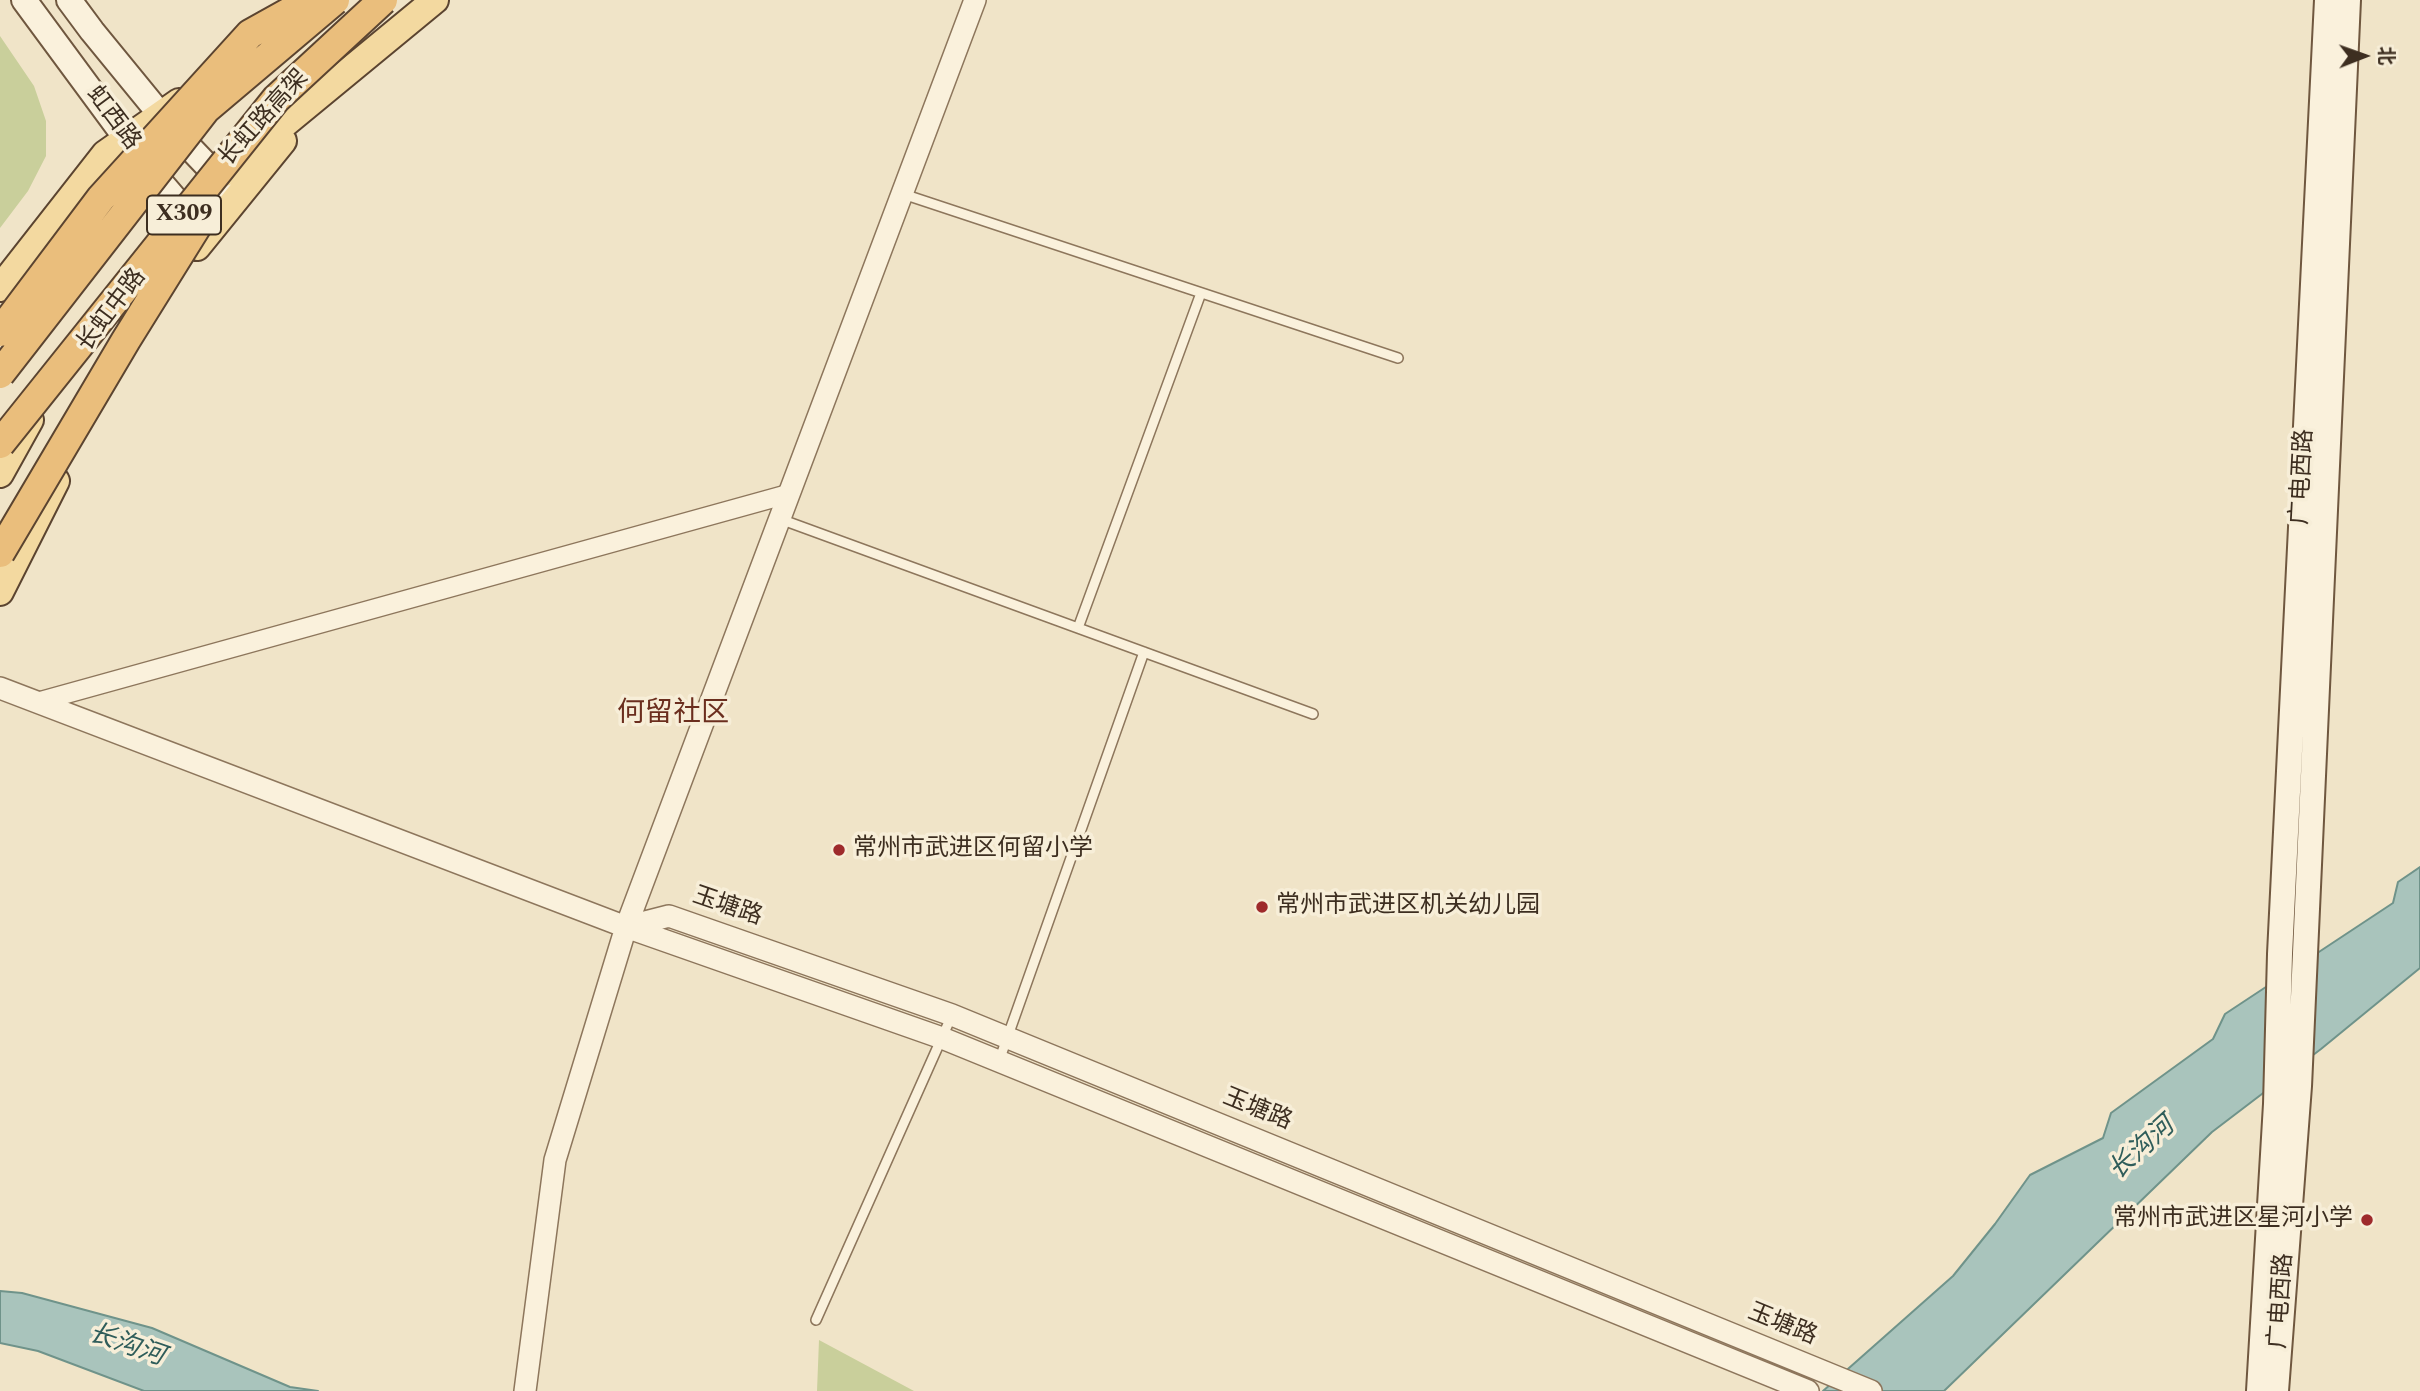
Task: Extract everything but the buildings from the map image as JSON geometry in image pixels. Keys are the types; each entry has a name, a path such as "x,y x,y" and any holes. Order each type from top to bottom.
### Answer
{"highway":[{"path":"0,332 101,198 250,34 313,0"},
{"name":"长虹路高架","path":"0,374 206,109 335,0"},
{"name":"长虹路高架","path":"0,444 276,99 383,0"},
{"path":"0,552 125,340 276,99"}],"main road":[{"name":"虹西路","path":"24,0 145,164 187,213 207,231"},
{"name":"虹西路","path":"69,0 167,123 228,188"},
{"path":"0,288 105,154 127,139 167,123 279,33 313,0"},
{"path":"0,592 68,457 207,231 228,188 325,91 435,0"},
{"name":"广电西路","path":"2259,1391 2276,1104 2280,954 2327,0"},
{"name":"广电西路","path":"2276,1391 2299,1086 2347,0"},
{"path":"0,358 145,164 167,123"},
{"name":"长虹中路","path":"0,474 27,425 187,213 228,188"}],"street":[{"path":"525,1391 555,1160 626,927 975,0"},
{"path":"37,702 788,494"},
{"path":"0,688 626,927"},
{"name":"玉塘路","path":"626,927 669,916 952,1015 1871,1391"},
{"name":"玉塘路","path":"626,927 942,1038 1808,1391"}],"lane":[{"path":"902,193 1398,358"},
{"path":"1078,628 1201,293"},
{"path":"779,518 1313,714"},
{"path":"999,1061 1144,652"},
{"path":"816,1320 952,1015"}],"green space":[{"path":"0,36 34,86 46,121 46,156 28,191 0,228"},
{"path":"819,1340 914,1391 817,1391"}],"water":[{"name":"长沟河","path":"2420,867 2420,968 2321,1049 2212,1132 1944,1391 1823,1391 1953,1276 2030,1175 2103,1138 2111,1113 2213,1039 2225,1014 2393,903 2398,882"},
{"name":"长沟河","path":"0,1291 22,1293 152,1328 290,1387 318,1391 144,1391 38,1351 0,1343"}],"place":[{"name":"常州市武进区何留小学","path":"839,850"},
{"name":"常州市武进区机关幼儿园","path":"1262,907"},
{"name":"常州市武进区星河小学","path":"2367,1220"}],"district":[{"name":"何留社区","path":"673,716"}]}
